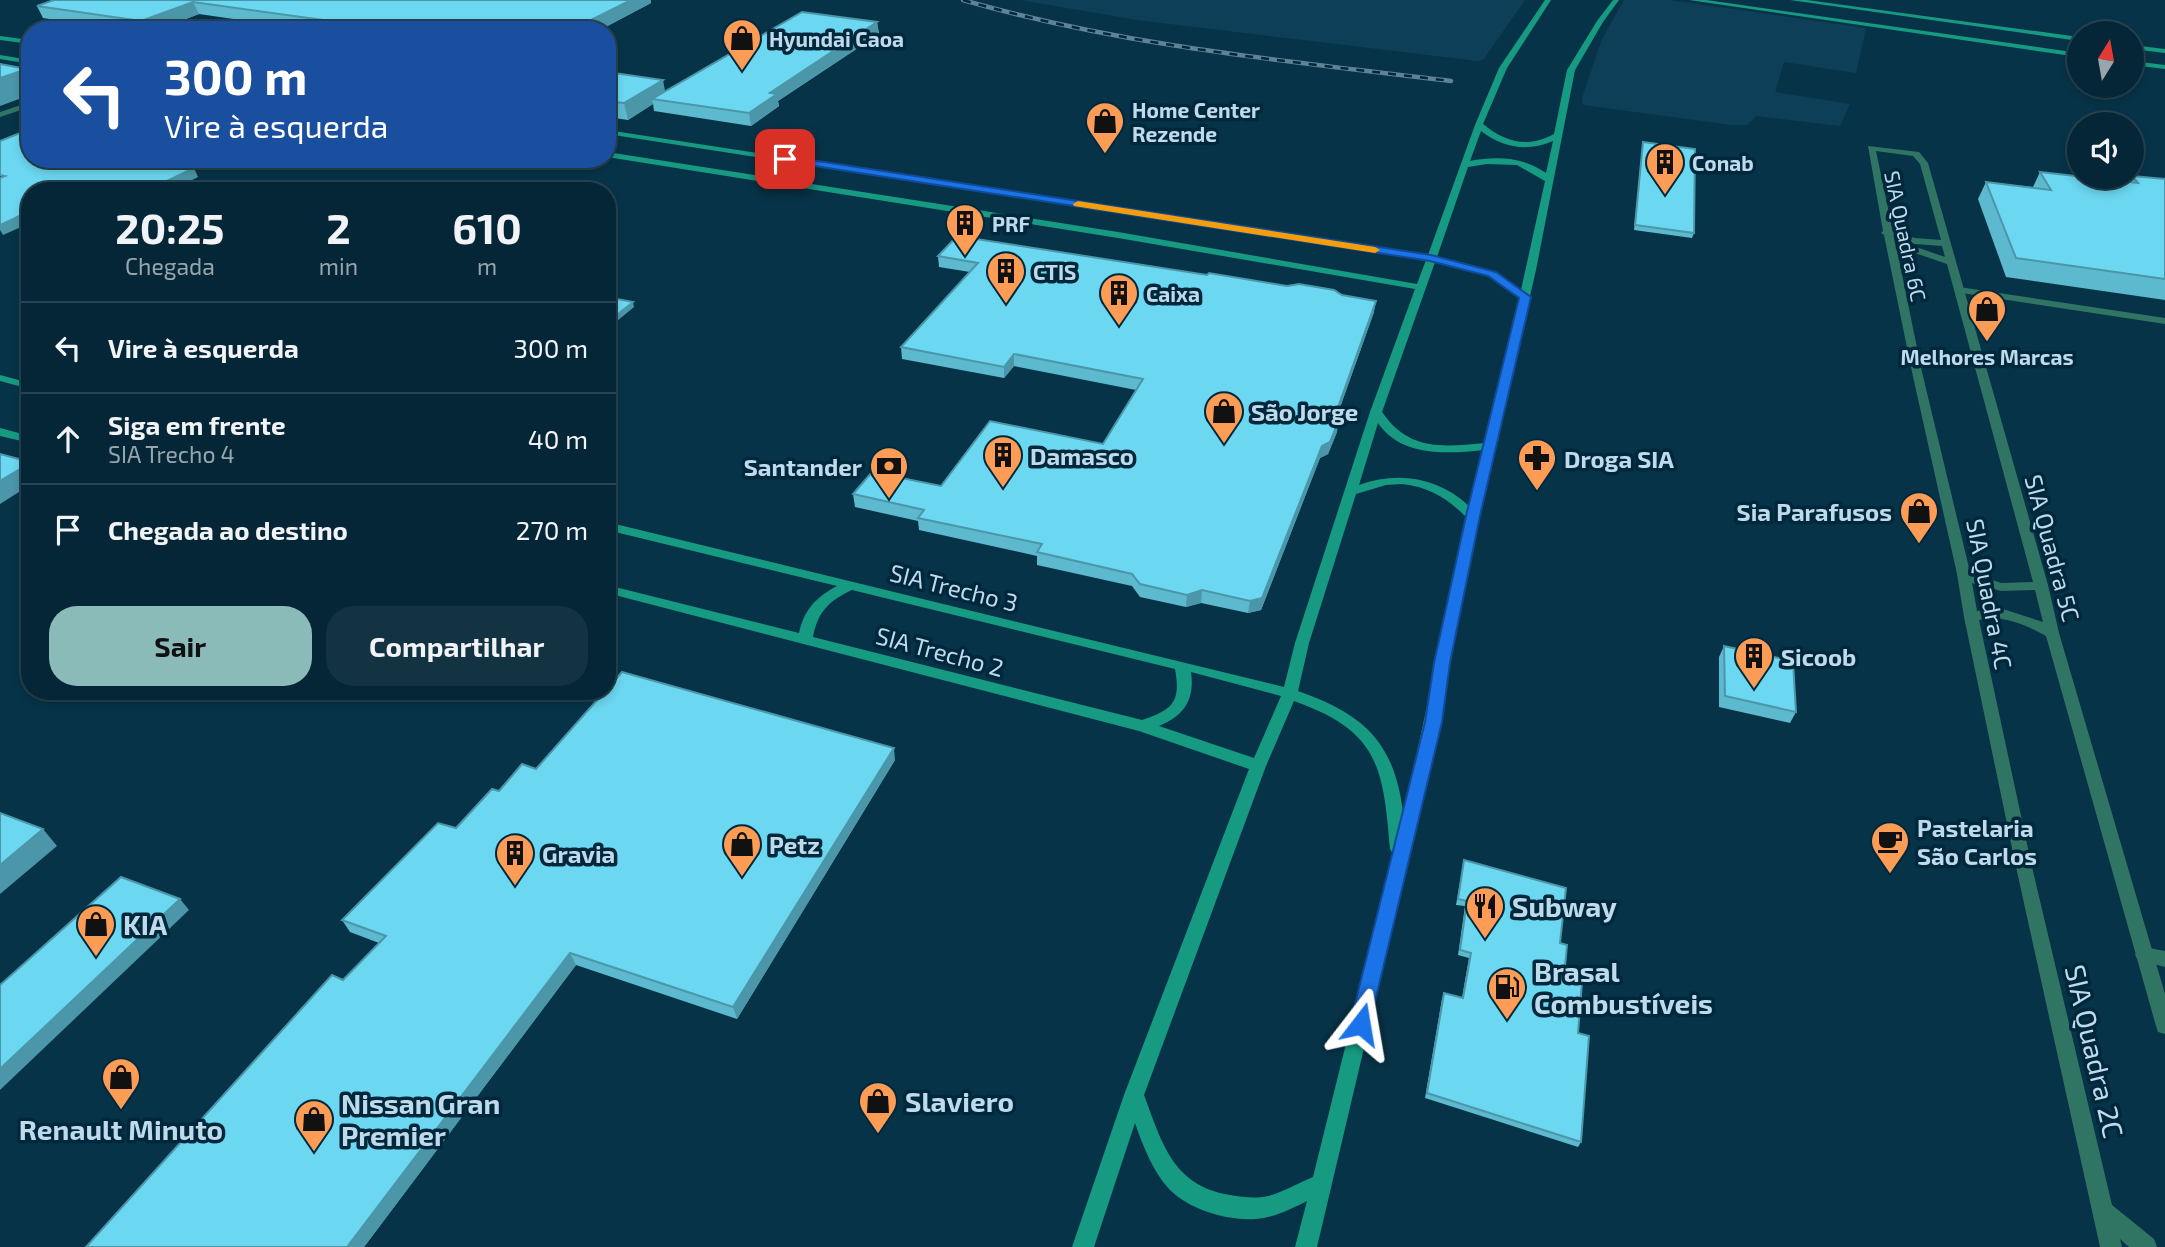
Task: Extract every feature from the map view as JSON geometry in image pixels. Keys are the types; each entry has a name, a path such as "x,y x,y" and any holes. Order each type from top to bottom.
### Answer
{"main road":[{"path":"1083,1247 1134,1095 1258,766 1290,693 1302,643 1376,412 1464,165 1503,68 1548,0"},
{"path":"1306,1247 1400,868 1411,807 1433,722 1442,663 1473,516 1525,297 1571,70 1600,21 1616,0"},
{"path":"1692,0 2067,53"},
{"path":"1773,12 1779,0"},
{"path":"1793,0 2067,37"},
{"path":"0,37 21,40"},
{"path":"2144,48 2165,51"},
{"path":"0,57 21,60"},
{"path":"2144,64 2165,67"},
{"path":"1479,125 1495,139 1522,146 1545,144 1559,135"},
{"path":"616,133 1431,258 1492,274 1525,297"},
{"path":"616,155 1118,235 1419,287"},
{"path":"1464,165 1507,160 1531,166 1548,179"},
{"path":"1118,235 1117,228 1122,222 1142,214"},
{"path":"1341,273 1354,264 1358,255 1353,247"},
{"path":"0,379 21,384"},
{"path":"0,386 15,382"},
{"path":"1376,412 1383,425 1396,437 1412,445 1434,449 1488,446"},
{"path":"0,432 21,438"},
{"path":"1352,491 1373,483 1418,481 1440,488 1457,499 1473,516"},
{"name":"SIA Trecho 3","path":"616,528 1290,693 1325,707 1356,725 1378,750 1389,777 1400,868"},
{"path":"805,639 816,606 828,596 850,585"},
{"name":"SIA Trecho 2","path":"616,591 1142,726 1258,766"},
{"path":"1142,726 1170,718 1184,703 1187,685 1182,666"},
{"path":"1134,1095 1157,1159 1174,1180 1200,1200 1217,1205 1260,1208 1320,1184"}],"street":[{"path":"0,115 21,107"},
{"name":"SIA Quadra 5C","path":"1871,148 1916,154 1924,163 2052,633 2165,1026"},
{"name":"SIA Quadra 6C","path":"1871,148 1886,233 1908,331"},
{"path":"1886,233 1915,241 1946,243"},
{"path":"1891,252 1919,251 1951,262"},
{"path":"1959,290 2165,321"},
{"name":"SIA Quadra 4C","path":"1908,331 1964,574 1970,617 2024,867"},
{"path":"1964,574 1981,583 2006,589 2041,585"},
{"path":"1970,617 1984,612 2007,614 2030,621 2052,633"},
{"name":"SIA Quadra 2C","path":"2024,867 2111,1247"},
{"path":"2144,955 2165,960"},
{"path":"2103,1211 2146,1247"}],"shaded area":[{"path":"1020,0 1525,0 1483,60 1478,61 1137,20"},
{"path":"1624,0 1669,0 1866,28 1856,73 1784,62 1775,92 1850,104 1840,126 1756,116 1748,125 1732,125 1583,105 1582,98 1602,39"}],"building":[{"path":"54,0 631,0 589,21 331,21 193,2 141,21 37,6"},
{"name":"Hyundai Caoa","path":"802,12 877,22 770,93 777,94 749,113 652,99"},
{"path":"0,64 21,68 21,71 0,78"},
{"path":"616,73 663,80 624,103 616,102"},
{"path":"21,133 21,168 194,168 165,182 21,182 21,215 0,225 0,178 5,176 0,175 0,141"},
{"name":"Conab","path":"1643,142 1695,149 1694,233 1635,225"},
{"path":"2040,172 2067,175 2067,189 2144,189 2144,177 2165,179 2165,279 2016,258 1986,182 2051,190"},
{"path":"957,236 1207,275 1209,273 1287,286 1299,284 1376,301 1336,413 1339,420 1330,442 1322,446 1262,598 1250,601 1202,590 1187,595 1140,584 1132,574 1037,552 1042,544 918,518 924,510 853,494 872,472 941,486 990,421 1103,444 1143,379 1014,354 1004,367 901,347 978,263 938,256"},
{"path":"616,299 633,302 616,316"},
{"path":"0,454 21,460 21,468 0,481"},
{"name":"Sicoob","path":"1724,646 1793,661 1796,712 1725,696"},
{"path":"622,672 894,748 733,1007 570,953 347,1247 86,1247 332,975 343,980 386,936 342,920 438,823 456,828 492,789 499,791 522,764 536,769 597,700 616,700 616,679"},
{"path":"0,813 43,829 0,865"},
{"name":"Brasal Combustíveis","path":"1464,860 1566,888 1560,943 1567,945 1564,977 1582,982 1578,1033 1589,1036 1581,1142 1427,1093 1444,993 1463,998 1471,953 1460,950 1467,901 1458,899"},
{"name":"KIA","path":"121,877 180,899 0,1069 0,985"}],"railway":[{"path":"963,0 1023,16 1144,41 1451,81"}],"slow traffic":[{"path":"1078,204 1375,250"}],"place":[{"name":"Hyundai Caoa","path":"742,72"},
{"name":"Home Center Rezende","path":"1105,155"},
{"name":"Conab","path":"1665,196"},
{"name":"PRF","path":"965,257"},
{"name":"CTIS","path":"1006,305"},
{"name":"Caixa","path":"1119,327"},
{"name":"Melhores Marcas","path":"1987,343"},
{"name":"São Jorge","path":"1224,445"},
{"name":"Damasco","path":"1003,489"},
{"name":"Droga SIA","path":"1537,492"},
{"name":"Santander","path":"889,500"},
{"name":"Sia Parafusos","path":"1919,545"},
{"name":"Sicoob","path":"1754,690"},
{"name":"Pastelaria São Carlos","path":"1890,875"},
{"name":"Petz","path":"742,878"},
{"name":"Gravia","path":"515,887"},
{"name":"Subway","path":"1485,940"},
{"name":"KIA","path":"96,958"},
{"name":"Brasal Combustíveis","path":"1507,1021"},
{"name":"Renault Minuto","path":"121,1111"},
{"name":"Slaviero","path":"878,1135"},
{"name":"Nissan Gran Premier","path":"314,1153"}],"route":[{"path":"785,159 1431,258 1492,274 1525,297 1488,446 1442,663 1433,722 1361,1024"}]}
